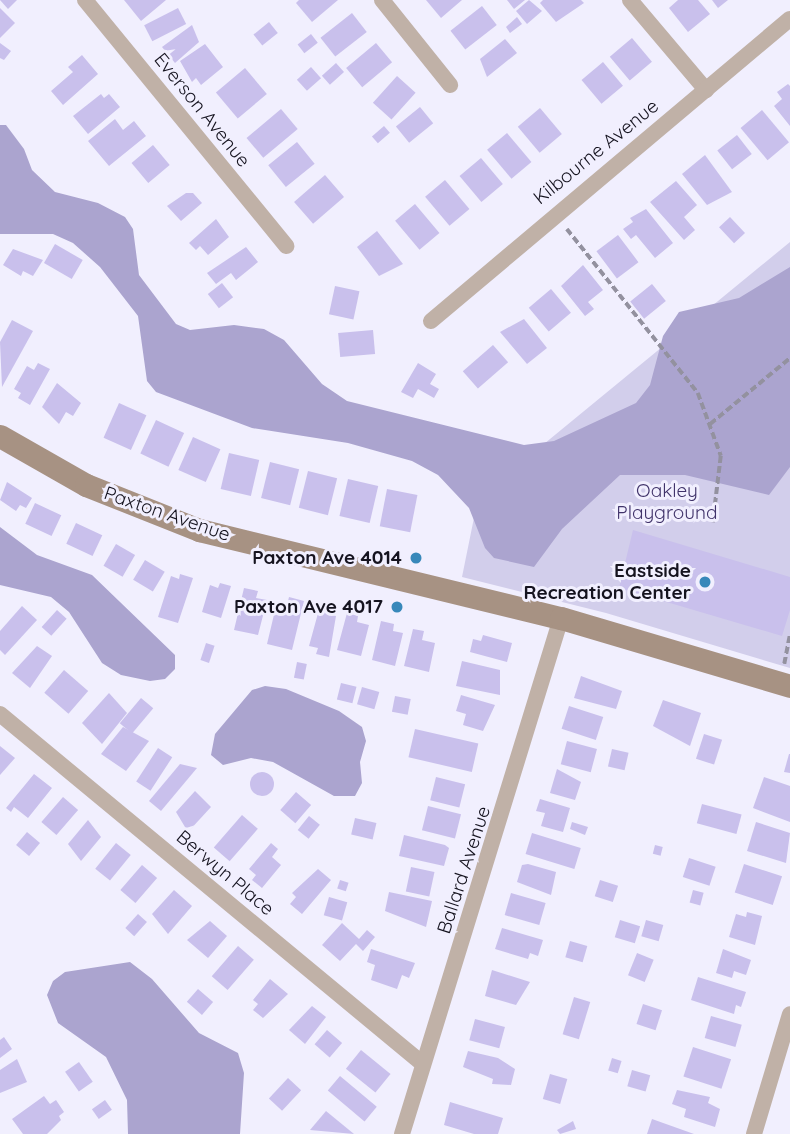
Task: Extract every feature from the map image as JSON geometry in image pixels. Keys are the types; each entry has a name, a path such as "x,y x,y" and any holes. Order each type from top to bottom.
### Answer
{"street":[{"name":"Everson Avenue","path":"85,0 286,246"},
{"path":"382,0 450,85"},
{"path":"629,0 706,90"},
{"name":"Kilbourne Avenue","path":"431,321 554,214 790,19"},
{"name":"Paxton Avenue","path":"0,436 86,485 199,530 787,676"},
{"name":"Ballard Avenue","path":"402,1134 561,618"},
{"name":"Berwyn Place","path":"0,714 424,1064"},
{"path":"754,1134 788,1037 790,1014"}],"path":[{"path":"554,214 698,393 721,457 713,523"},
{"path":"710,424 790,358"},
{"path":"787,676 790,634"}],"green space":[{"name":"Oakley Playground","path":"790,242 790,668 606,613 462,577 478,498"}],"shaded area":[{"path":"0,125 6,125 24,149 32,170 55,192 98,203 125,217 133,229 139,275 176,324 190,330 234,325 264,329 284,340 322,384 347,401 524,445 554,441 636,403 650,385 663,336 679,312 739,298 790,267 790,467 769,495 685,475 620,475 562,529 534,567 494,558 485,548 469,508 438,475 412,461 348,443 252,428 156,392 147,381 138,316 100,267 73,243 53,234 0,234"},
{"path":"0,527 37,555 92,575 175,655 175,669 165,679 150,681 121,675 102,663 69,612 51,597 0,585"},
{"path":"265,686 286,689 339,711 362,727 366,741 360,762 362,783 355,796 334,796 273,762 251,758 223,765 211,755 215,734 252,690"},
{"path":"130,962 152,979 199,1033 238,1053 244,1073 240,1134 128,1134 127,1100 106,1057 58,1023 47,995 53,981 65,972"}],"building":[{"path":"0,0 17,0 8,9"},
{"path":"124,0 166,0 141,21"},
{"path":"299,0 338,0 312,22 296,3"},
{"path":"426,0 462,0 441,18"},
{"path":"507,0 525,0 514,9"},
{"path":"529,0 542,11 527,24 516,11"},
{"path":"543,0 581,0 584,3 556,22 540,3"},
{"path":"678,0 698,0 710,14 688,32 669,8"},
{"path":"712,0 728,0 718,8"},
{"path":"482,6 497,25 465,50 450,31"},
{"path":"0,8 15,23 0,38"},
{"path":"178,8 186,24 152,41 144,25"},
{"path":"352,13 367,32 335,57 320,38"},
{"path":"517,17 522,24 510,33 506,27"},
{"path":"269,22 278,33 262,45 253,35"},
{"path":"192,25 199,42 175,63 162,47"},
{"path":"311,34 318,43 304,53 298,44"},
{"path":"632,38 652,62 630,80 610,57"},
{"path":"505,39 517,53 487,77 480,59"},
{"path":"0,43 11,51 4,60 0,58"},
{"path":"376,43 392,62 362,87 346,68"},
{"path":"205,44 223,67 201,85 196,78 192,82 180,61"},
{"path":"82,55 98,74 63,105 51,91 73,72 68,67"},
{"path":"603,62 623,86 601,104 582,80"},
{"path":"336,63 344,72 330,85 322,76"},
{"path":"311,67 321,78 307,91 297,80"},
{"path":"245,68 267,94 238,118 216,92"},
{"path":"397,76 416,93 391,119 373,103"},
{"path":"788,84 790,126 774,106 782,99 777,92"},
{"path":"101,94 104,98 109,94 120,107 88,134 73,116"},
{"path":"420,107 433,123 409,143 396,127"},
{"path":"540,108 562,134 540,153 518,127"},
{"path":"281,109 298,129 263,158 247,138"},
{"path":"762,110 789,142 768,160 741,128"},
{"path":"115,119 123,130 134,121 146,136 109,166 88,141"},
{"path":"384,126 390,133 378,143 372,136"},
{"path":"507,133 531,162 512,179 487,150"},
{"path":"737,135 752,154 732,169 717,150"},
{"path":"297,142 315,164 286,187 268,165"},
{"path":"153,145 170,165 148,183 132,163"},
{"path":"705,155 732,192 707,205 682,174"},
{"path":"481,158 503,184 481,202 460,176"},
{"path":"325,175 344,197 313,224 294,202"},
{"path":"445,180 469,209 450,226 425,197"},
{"path":"676,181 697,205 684,217 695,230 684,240 650,202"},
{"path":"186,193 193,193 202,203 181,221 167,206"},
{"path":"415,204 439,233 420,250 395,221"},
{"path":"646,209 673,243 655,258 636,235 631,239 623,229 633,222 630,218"},
{"path":"730,217 745,233 734,243 719,227"},
{"path":"216,219 229,237 208,255 200,246 196,250 189,243"},
{"path":"377,231 403,264 379,276 357,247"},
{"path":"618,235 638,262 617,278 596,251"},
{"path":"55,244 83,260 72,279 44,263"},
{"path":"246,247 258,262 236,280 231,273 216,284 207,273"},
{"path":"13,249 43,260 33,276 23,271 21,276 3,265"},
{"path":"583,265 603,290 588,302 594,309 585,316 561,286"},
{"path":"222,283 233,297 219,308 208,294"},
{"path":"652,284 666,301 644,319 630,302"},
{"path":"335,286 359,291 353,320 329,314"},
{"path":"551,289 571,313 549,331 529,308"},
{"path":"524,319 547,348 527,364 500,332"},
{"path":"12,320 33,331 2,387 0,342"},
{"path":"373,330 375,354 340,357 338,333"},
{"path":"493,345 508,362 478,389 463,371"},
{"path":"38,363 50,369 30,405 18,398 21,393 14,389 27,366 34,370"},
{"path":"418,363 436,374 430,384 439,389 434,398 418,389 413,398 401,392"},
{"path":"57,383 81,403 73,416 66,412 59,424 42,407"},
{"path":"119,403 146,415 131,450 104,438"},
{"path":"156,420 184,433 168,467 140,454"},
{"path":"193,437 220,449 206,482 178,470"},
{"path":"229,453 259,460 251,496 221,489"},
{"path":"270,462 299,469 290,505 261,498"},
{"path":"308,471 337,478 328,515 299,508"},
{"path":"348,479 378,486 370,523 339,516"},
{"path":"7,482 32,498 26,508 20,505 16,511 0,500"},
{"path":"387,489 417,495 410,532 380,526"},
{"path":"35,503 61,515 52,536 25,524"},
{"path":"76,523 102,535 93,556 66,544"},
{"name":"Eastside Recreation Center","path":"633,530 790,577 790,610 782,636 619,588"},
{"path":"116,544 135,555 123,577 104,566"},
{"path":"145,560 165,572 153,592 133,580"},
{"path":"180,574 193,578 178,623 158,617 171,576 179,579"},
{"path":"220,583 231,586 221,618 202,612 210,585 218,588"},
{"path":"244,588 258,591 256,598 267,600 258,635 234,630"},
{"path":"289,597 304,601 292,650 267,644 277,602 287,605"},
{"path":"22,606 37,620 5,655 0,650 0,631"},
{"path":"320,606 333,609 331,615 336,616 329,657 316,654 318,648 309,646"},
{"path":"57,610 67,619 51,636 42,627"},
{"path":"347,613 358,616 357,622 369,625 361,656 337,650"},
{"path":"381,621 394,624 393,631 403,633 395,666 372,660"},
{"path":"413,629 424,631 422,640 435,643 429,672 404,666"},
{"path":"483,635 512,643 507,662 470,652 473,639 481,641"},
{"path":"206,643 215,646 209,663 200,660"},
{"path":"37,646 52,656 30,688 12,673"},
{"path":"462,661 500,670 500,695 456,686"},
{"path":"297,662 307,664 304,680 294,678"},
{"path":"64,670 88,691 68,714 44,693"},
{"path":"581,676 622,691 616,709 574,698"},
{"path":"341,683 357,687 352,703 337,699"},
{"path":"362,687 379,692 374,709 357,704"},
{"path":"109,693 127,713 102,744 82,723"},
{"path":"461,695 495,705 483,731 463,725 466,714 456,711"},
{"path":"395,696 411,699 408,715 392,712"},
{"path":"141,698 153,708 132,734 120,723"},
{"path":"663,700 701,713 690,746 653,726"},
{"path":"569,706 603,717 596,740 562,729"},
{"path":"123,727 149,741 126,771 101,754"},
{"path":"415,729 478,744 472,772 408,757"},
{"path":"704,734 722,740 714,765 696,759"},
{"path":"567,741 597,749 591,772 561,764"},
{"path":"0,746 15,758 0,775"},
{"path":"158,748 172,757 150,791 136,782"},
{"path":"612,749 629,753 625,770 608,767"},
{"path":"790,754 790,773 784,772"},
{"path":"180,764 197,768 161,811 149,801"},
{"path":"557,769 581,782 575,800 550,793"},
{"path":"262,772 273,779 274,784 267,795 262,796 251,789 250,784 257,773"},
{"path":"34,774 52,788 28,818 14,807 11,812 6,808"},
{"path":"436,777 465,784 459,808 430,800"},
{"path":"764,777 790,786 790,822 753,808"},
{"path":"195,791 211,807 188,832 176,812"},
{"path":"296,792 311,805 295,823 280,810"},
{"path":"63,797 78,810 56,835 41,822"},
{"path":"540,799 570,808 563,832 541,826 545,813 536,811"},
{"path":"702,804 742,815 736,834 697,823"},
{"path":"428,806 461,814 455,838 422,830"},
{"path":"242,815 258,829 230,861 214,847"},
{"path":"309,816 320,825 309,839 298,830"},
{"path":"355,818 376,823 373,840 351,835"},
{"path":"88,820 101,837 81,861 68,844"},
{"path":"572,822 588,827 585,835 570,829"},
{"path":"756,822 790,833 786,863 747,851"},
{"path":"27,832 40,843 29,856 16,845"},
{"path":"532,833 581,848 574,869 526,854"},
{"path":"404,835 449,848 444,866 399,856"},
{"path":"116,843 131,855 110,881 95,869"},
{"path":"271,843 278,849 272,857 281,865 262,888 252,880 256,875 249,869"},
{"path":"655,845 663,847 661,856 653,854"},
{"path":"689,858 716,867 709,886 683,877"},
{"path":"528,864 556,872 551,895 517,882 522,865"},
{"path":"744,864 782,876 773,905 735,893"},
{"path":"142,865 157,878 135,903 120,890"},
{"path":"411,867 434,872 429,896 406,891"},
{"path":"318,869 331,880 302,914 290,904 296,897 292,893"},
{"path":"340,880 349,883 346,891 337,889"},
{"path":"600,880 618,886 613,902 595,896"},
{"path":"174,890 192,906 168,934 152,914"},
{"path":"693,890 704,893 700,905 690,903"},
{"path":"389,892 432,901 426,927 385,911"},
{"path":"511,893 546,903 539,925 505,915"},
{"path":"329,897 347,902 342,921 324,915"},
{"path":"747,912 762,916 755,945 729,937 736,914 746,917"},
{"path":"138,914 147,922 134,936 125,928"},
{"path":"620,920 640,926 635,943 615,937"},
{"path":"646,920 663,925 659,941 641,936"},
{"path":"210,921 227,936 208,958 187,940"},
{"path":"342,923 359,939 367,930 375,937 363,951 356,944 340,961 322,945"},
{"path":"502,928 543,940 538,956 530,953 528,959 495,949"},
{"path":"570,941 587,946 583,962 565,957"},
{"path":"238,946 254,960 228,990 212,976"},
{"path":"371,949 415,963 409,978 402,975 397,989 371,980 375,965 367,962"},
{"path":"723,949 751,960 746,975 734,971 732,978 716,973"},
{"path":"637,953 654,960 645,982 628,975"},
{"path":"492,970 530,982 516,1005 485,996"},
{"path":"698,977 746,992 741,1007 736,1005 734,1014 691,1000"},
{"path":"270,979 288,994 263,1018 253,1010 258,1004 253,1000"},
{"path":"198,989 213,1002 202,1015 187,1002"},
{"path":"574,997 590,1002 579,1039 563,1034"},
{"path":"643,1004 662,1010 656,1030 637,1024"},
{"path":"312,1006 326,1017 305,1044 289,1030"},
{"path":"711,1016 742,1025 735,1047 705,1038"},
{"path":"475,1019 505,1027 499,1048 469,1040"},
{"path":"327,1030 342,1043 330,1057 315,1044"},
{"path":"4,1037 12,1049 0,1058 0,1040"},
{"path":"693,1047 731,1059 721,1089 683,1076"},
{"path":"361,1050 391,1074 375,1093 346,1069"},
{"path":"468,1051 498,1058 515,1069 511,1085 492,1084 493,1079 463,1067"},
{"path":"612,1058 622,1061 618,1073 608,1070"},
{"path":"17,1059 27,1082 0,1093 0,1070"},
{"path":"79,1062 93,1082 79,1091 65,1072"},
{"path":"632,1070 650,1075 646,1092 627,1086"},
{"path":"550,1074 567,1079 560,1104 543,1099"},
{"path":"340,1076 377,1107 365,1121 328,1091"},
{"path":"288,1078 301,1090 282,1111 269,1098"},
{"path":"677,1090 710,1097 708,1103 720,1109 715,1127 684,1117 686,1109 672,1104"},
{"path":"44,1096 50,1104 56,1100 64,1112 59,1116 61,1120 47,1134 23,1134 12,1119"},
{"path":"105,1100 112,1110 99,1119 92,1109"},
{"path":"450,1102 503,1118 498,1134 474,1134 444,1125"},
{"path":"326,1111 354,1134 310,1130"},
{"path":"652,1119 694,1134 647,1134"},
{"path":"573,1121 576,1129 560,1134 557,1130"}],"place":[{"name":"Paxton Ave 4014","path":"416,558"},
{"name":"Eastside Recreation Center","path":"705,582"},
{"name":"Paxton Ave 4017","path":"397,607"}]}
